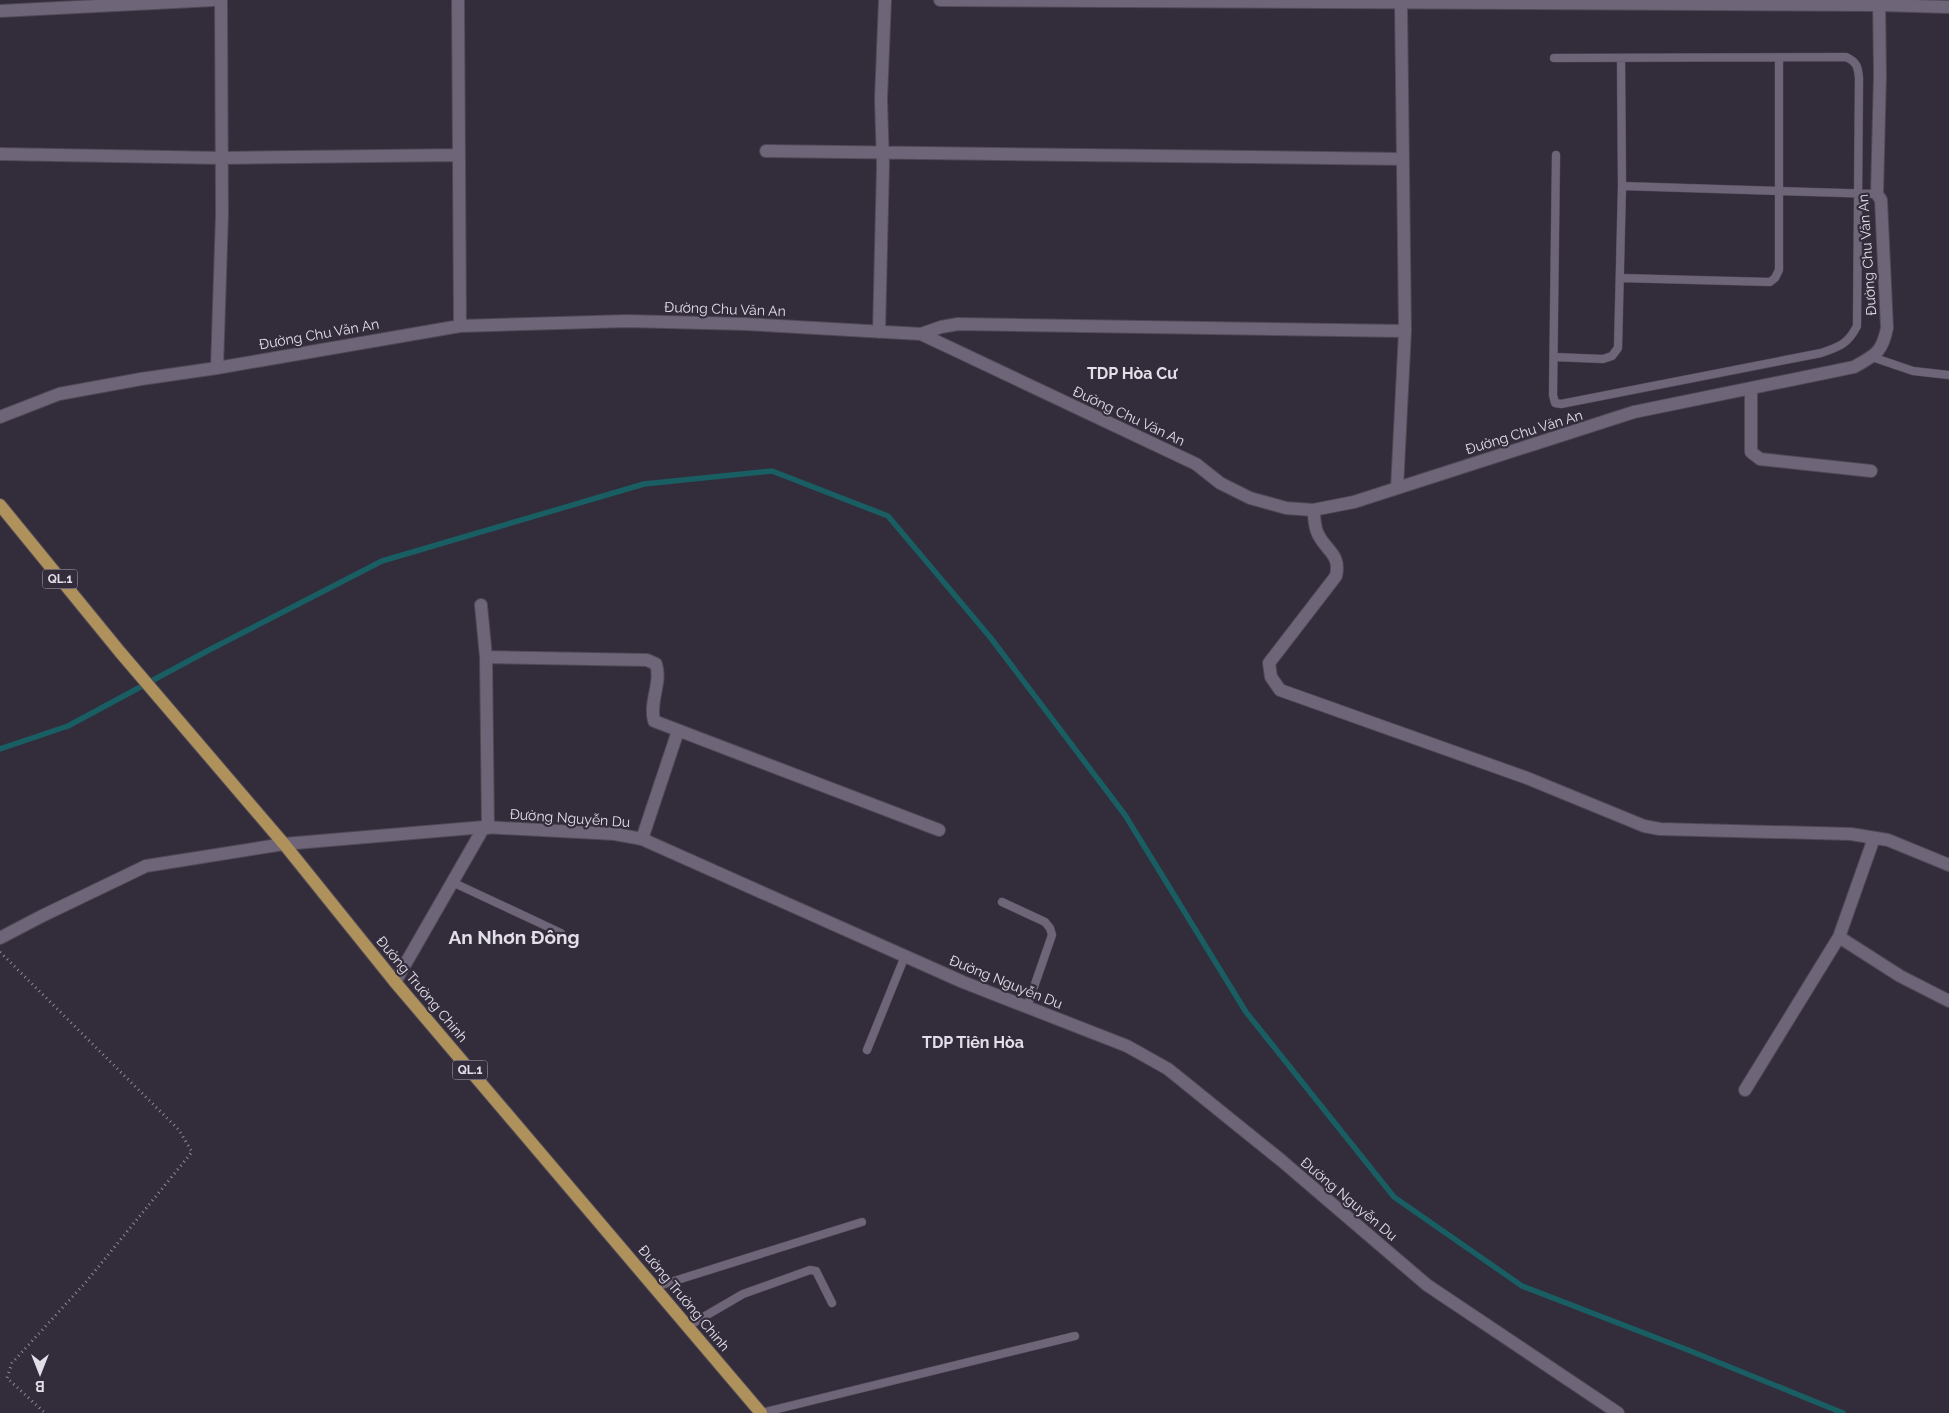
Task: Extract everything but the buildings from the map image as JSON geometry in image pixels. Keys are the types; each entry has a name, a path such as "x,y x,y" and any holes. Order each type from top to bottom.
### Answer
{"main road":[{"name":"Đường Trường Chinh","path":"0,505 120,652 284,844 395,982 656,1287 761,1413"}],"street":[{"path":"0,11 214,0"},
{"path":"217,368 222,214 221,0"},
{"path":"458,0 460,326"},
{"path":"879,332 883,153 881,99 885,0"},
{"path":"940,0 1401,3 1882,2 1949,7"},
{"name":"Đường Chu Văn An","path":"0,418 59,394 460,326 627,321 745,324 921,334 1196,464 1220,483 1250,498 1286,508 1313,510 1354,502 1430,476 1527,448 1634,412 1854,367 1872,357 1884,344 1887,328 1881,200 1877,194 1882,2"},
{"path":"1397,488 1405,331 1401,3"},
{"path":"766,151 1403,159"},
{"path":"0,154 222,158 459,155"},
{"path":"921,334 941,327 958,324 1405,331"},
{"path":"1751,388 1752,452 1754,456 1760,459 1870,471"},
{"path":"1313,510 1317,533 1336,558 1338,566 1336,576 1268,663 1271,677 1280,690 1527,778 1644,826 1660,829 1851,834 1902,846 1949,865"},
{"path":"395,982 452,882 486,828 486,657 482,605"},
{"path":"486,657 647,660 656,664 659,673 651,710 654,721 939,830"},
{"path":"642,839 678,731"},
{"name":"Đường Nguyễn Du","path":"0,938 146,866 284,844 486,828 615,834 642,839 963,982 1127,1046 1168,1069 1282,1161 1427,1285 1618,1413"},
{"path":"1746,1090 1839,937 1874,838"},
{"path":"1839,937 1900,976 1949,1001"}],"lane":[{"path":"1554,58 1779,59 1846,57 1854,60 1858,66 1859,194 1857,326 1852,335 1842,346 1821,353 1561,404 1555,403 1553,395 1556,154"},
{"path":"1554,357 1603,359 1612,356 1618,348 1622,186 1621,59"},
{"path":"1620,278 1770,282 1775,278 1779,270 1779,59"},
{"path":"1622,186 1877,194"},
{"path":"1872,357 1913,371 1949,374"},
{"path":"452,882 561,933"},
{"path":"1002,902 1045,922 1050,928 1052,935 1027,1007"},
{"path":"867,1050 905,956"},
{"path":"656,1287 862,1222"},
{"path":"688,1326 743,1294 810,1270 816,1271 820,1275 832,1303"},
{"path":"761,1413 1075,1336"}],"path":[{"path":"0,952 179,1130 192,1152 86,1282 12,1363 8,1378 45,1413"}],"waterway":[{"path":"0,749 68,726 209,650 382,561 644,484 772,471 888,516 990,637 1125,815 1246,1012 1394,1197 1522,1286 1688,1350 1843,1413"}],"district":[{"name":"TDP Hòa Cư","path":"1132,373"},
{"name":"An Nhơn Đông","path":"514,937"},
{"name":"TDP Tiên Hòa","path":"973,1042"}]}
